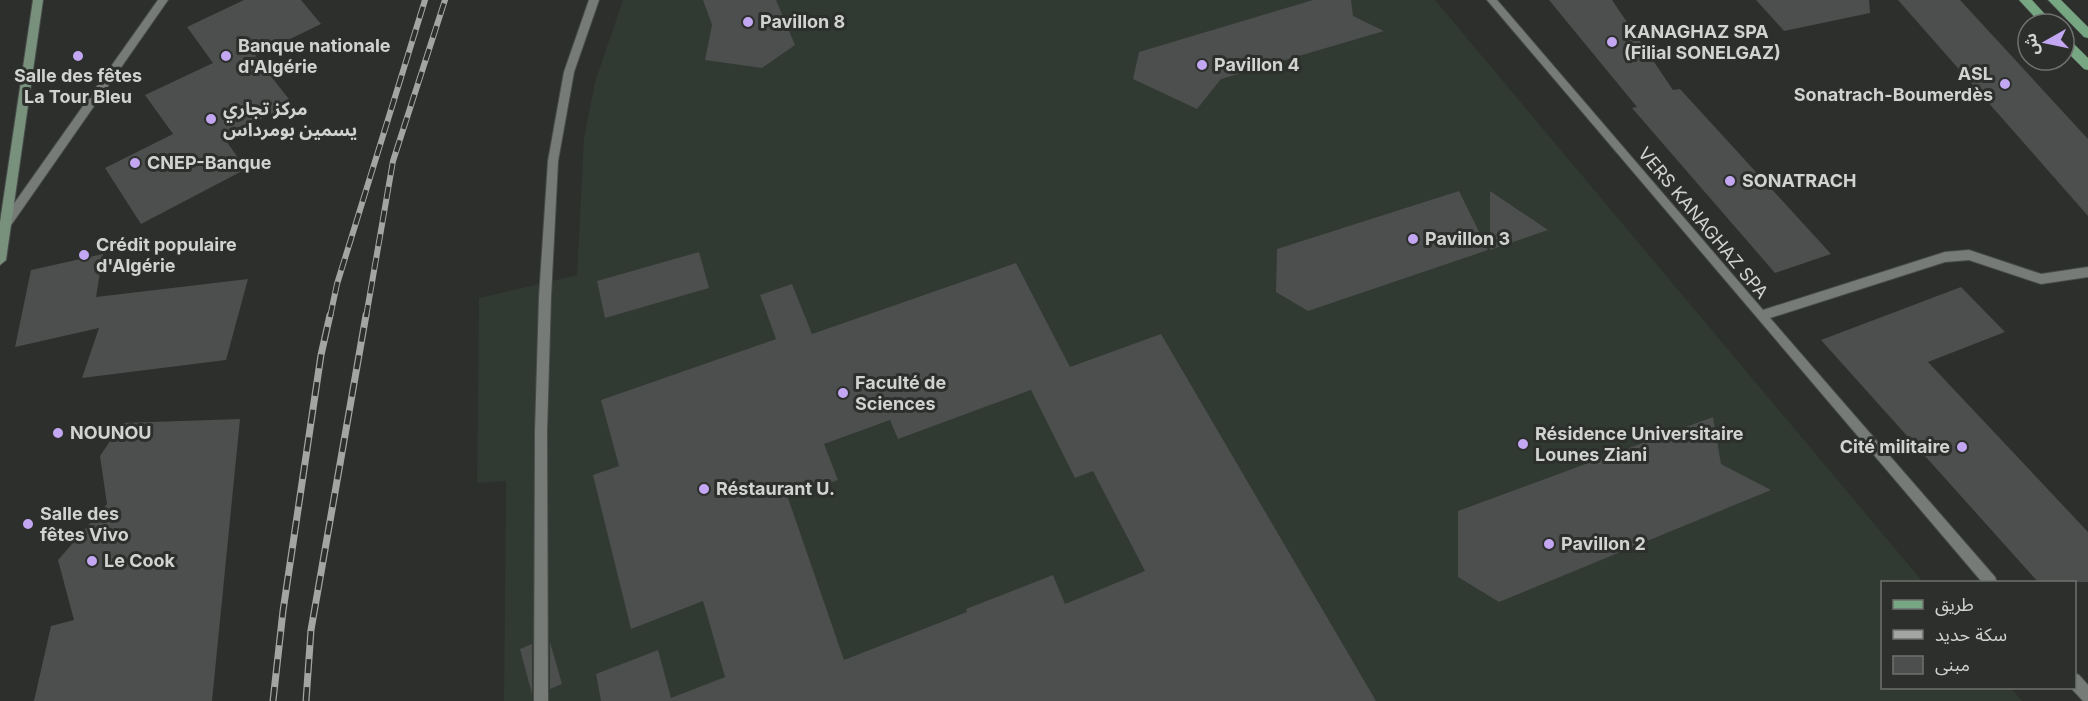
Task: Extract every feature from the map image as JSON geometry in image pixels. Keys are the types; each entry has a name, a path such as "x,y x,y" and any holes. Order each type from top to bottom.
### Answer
{"main road":[{"path":"0,260 38,0"},
{"path":"2025,0 2036,12"},
{"path":"2054,0 2088,34"},
{"path":"2076,54 2088,66"}],"lane":[{"path":"5,225 162,0"},
{"path":"541,701 541,431 545,297 553,161 569,72 594,0"},
{"name":"VERS KANAGHAZ SPA","path":"1492,0 1761,316 1946,257 1969,255 2023,275 2041,279 2088,272"},
{"path":"1761,316 1989,581"},
{"path":"2076,682 2088,696"}],"shaded area":[{"path":"623,0 1435,0 1922,581 1881,581 1881,689 2012,689 2022,701 504,701 506,481 477,483 479,298 577,275 584,138 595,82"}],"building":[{"name":"مركز تجاري يسمين بومرداس","path":"244,0 301,0 321,24 255,56 292,103 224,138 246,169 141,224 105,168 173,134 145,95 213,63 187,27"},
{"name":"Pavillon 8","path":"703,0 776,0 795,45 762,68 705,60 712,25"},
{"name":"Pavillon 4","path":"1313,0 1351,0 1353,16 1384,31 1221,79 1197,109 1133,79 1139,52"},
{"name":"SONATRACH","path":"1549,0 1612,0 1673,90 1680,89 1831,254 1775,273 1632,108 1637,107"},
{"path":"1756,0 1869,0 1870,13 1784,31"},
{"path":"1898,0 1960,0 2016,61 2016,72 2026,72 2088,139 2088,216"},
{"name":"Pavillon 3","path":"1459,191 1488,250 1308,311 1276,292 1277,249"},
{"path":"1490,191 1548,230 1490,250"},
{"path":"699,252 709,288 605,318 597,281"},
{"path":"103,254 96,297 248,279 226,360 82,378 99,328 15,347 31,270"},
{"name":"Réstaurant U.","path":"1016,263 1070,367 1161,334 1376,701 601,701 596,674 658,650 671,698 725,677 703,601 631,629 593,475 619,466 601,400 776,339 760,295 792,284 812,334","holes":["1031,390 1075,478 1093,471 1145,571 1065,604 1053,575 966,609 967,612 844,660 788,498 838,480 824,444 890,420 898,439"]},
{"name":"Cité militaire","path":"1961,287 2005,332 1928,362 2088,532 2088,582 2037,581 1821,340"},
{"name":"Pavillon 2","path":"1713,417 1721,464 1771,490 1499,602 1458,577 1458,511"},
{"path":"240,419 212,701 34,701 51,626 74,620 58,560 107,504 100,456 122,423"},
{"path":"550,642 562,684 550,689"},
{"path":"532,644 532,694 520,649"}],"railway":[{"path":"330,317 337,284 425,0"},
{"path":"366,317 393,161 445,0"},
{"path":"273,701 283,611 321,355 330,315"},
{"path":"306,701 311,630 366,315"}],"place":[{"name":"Pavillon 8","path":"748,22"},
{"name":"KANAGHAZ SPA (Filial SONELGAZ)","path":"1612,42"},
{"name":"Salle des fêtes La Tour Bleu","path":"78,56"},
{"name":"Banque nationale d'Algérie","path":"226,56"},
{"name":"Pavillon 4","path":"1202,65"},
{"name":"ASL Sonatrach-Boumerdès","path":"2005,84"},
{"name":"مركز تجاري يسمين بومرداس","path":"211,119"},
{"name":"CNEP-Banque","path":"135,163"},
{"name":"SONATRACH","path":"1730,181"},
{"name":"Pavillon 3","path":"1413,239"},
{"name":"Crédit populaire d'Algérie","path":"84,255"},
{"name":"Faculté de Sciences","path":"843,393"},
{"name":"NOUNOU","path":"58,433"},
{"name":"Résidence Universitaire Lounes Ziani","path":"1523,444"},
{"name":"Cité militaire","path":"1962,447"},
{"name":"Réstaurant U.","path":"704,489"},
{"name":"Salle des fêtes Vivo","path":"28,524"},
{"name":"Pavillon 2","path":"1549,544"},
{"name":"Le Cook","path":"92,561"}]}
